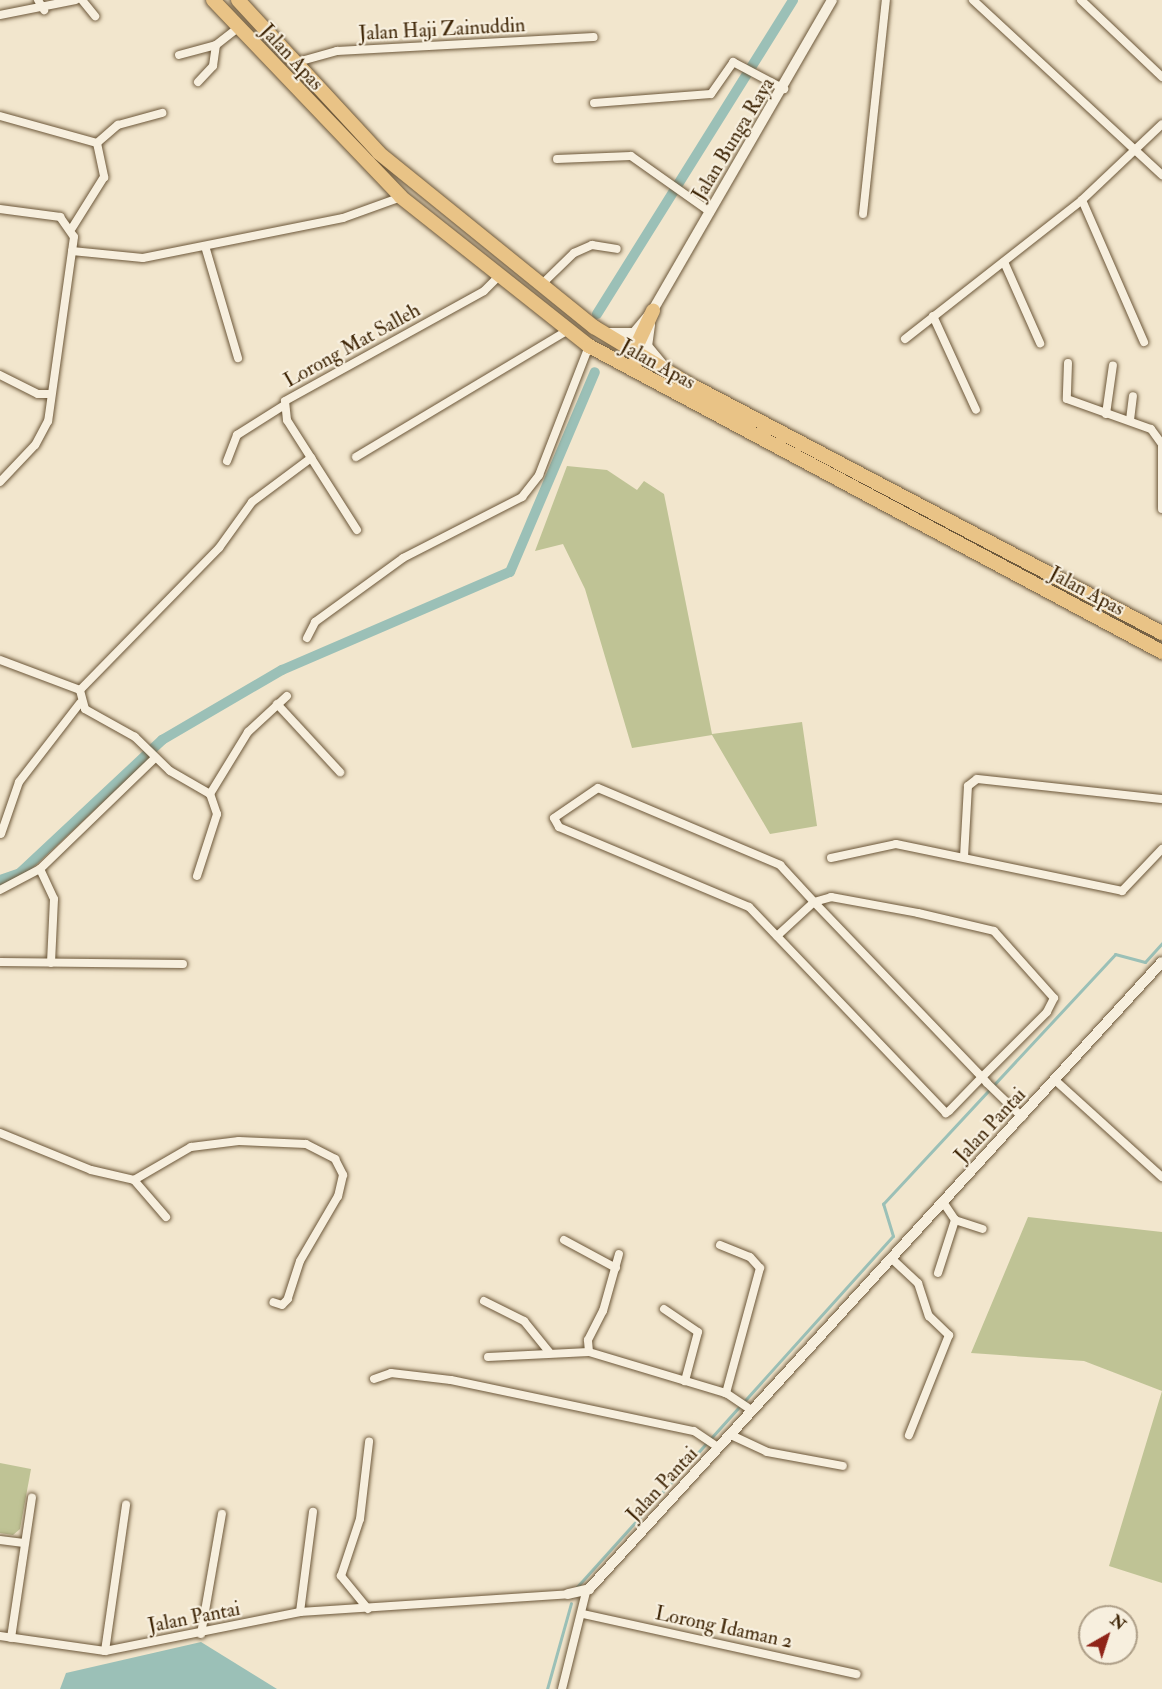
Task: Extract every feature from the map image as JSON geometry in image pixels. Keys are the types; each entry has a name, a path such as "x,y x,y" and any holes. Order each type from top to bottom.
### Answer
{"highway":[{"name":"Jalan Apas","path":"213,0 401,197 589,346 650,382 1162,652"},
{"name":"Jalan Apas","path":"238,0 363,138 427,193 594,327 635,354 687,383 1162,633"},
{"path":"427,193 432,205 461,228 462,235 455,238"},
{"path":"650,382 635,354 653,310"}],"street":[{"path":"38,0 44,10"},
{"path":"0,15 44,10 76,0"},
{"path":"82,0 95,16"},
{"name":"Jalan Bunga Raya","path":"653,310 784,90 832,0"},
{"path":"864,214 886,0"},
{"path":"973,0 1162,175"},
{"path":"1081,0 1162,77"},
{"path":"179,55 216,45 239,27"},
{"name":"Jalan Haji Zainuddin","path":"294,63 337,51 594,37"},
{"path":"198,82 213,66 216,45"},
{"path":"594,103 711,94 729,66 741,64 784,90"},
{"path":"96,143 110,128 162,113"},
{"path":"0,116 96,143"},
{"path":"905,339 1082,200 1162,124"},
{"path":"0,482 42,435 72,251 72,228 104,177 96,143"},
{"path":"557,159 631,156 710,212"},
{"path":"72,251 131,259 355,216 401,197"},
{"path":"1082,200 1144,342"},
{"path":"0,209 51,214 72,228"},
{"path":"541,285 573,252 592,245 617,249"},
{"path":"205,246 237,358"},
{"path":"1004,261 1040,343"},
{"name":"Lorong Mat Salleh","path":"357,530 311,458 283,406 290,397 484,291 500,275"},
{"path":"594,327 624,336 634,333 653,310"},
{"path":"653,310 647,346 687,383"},
{"path":"933,316 976,410"},
{"path":"356,457 568,330"},
{"path":"307,638 315,621 404,558 522,497 539,475 589,346"},
{"path":"1068,363 1064,395 1160,434 1162,509"},
{"path":"1106,414 1113,365"},
{"path":"0,375 38,394 50,394"},
{"path":"1130,420 1134,396"},
{"path":"227,461 237,435 283,406"},
{"path":"1,834 19,782 80,703 80,690 219,548 252,502 311,458"},
{"path":"0,660 80,690"},
{"path":"210,794 248,732 287,696"},
{"path":"80,703 135,737 154,757 210,794 217,814 197,876"},
{"path":"277,704 340,772"},
{"path":"0,890 39,869 154,757"},
{"path":"964,857 968,786 977,778 1162,799"},
{"path":"777,936 814,902 853,900 984,928 1002,938 1054,998 984,1080 946,1113 748,907 559,827 555,818 591,792 607,790 766,857 814,902 984,1080 1022,1117"},
{"path":"831,858 896,844 1122,891 1162,849"},
{"path":"39,869 54,899 51,963"},
{"path":"0,962 183,964"},
{"name":"Jalan Pantai","path":"0,1636 105,1651 201,1634 300,1612 368,1609 583,1592 716,1446 731,1434 750,1408 1056,1081 1162,962"},
{"path":"1056,1081 1162,1177"},
{"path":"0,1133 91,1170 134,1180 166,1217"},
{"path":"134,1180 191,1147 239,1141 306,1144 335,1159 343,1175 338,1196 300,1261 288,1299 282,1305 273,1302"},
{"path":"943,1202 954,1220 983,1229"},
{"path":"938,1273 954,1220"},
{"path":"564,1240 616,1268"},
{"path":"720,1245 750,1257 760,1268 726,1393"},
{"path":"590,1352 590,1334 616,1268 619,1254"},
{"path":"891,1258 918,1283 928,1316 949,1335 909,1435"},
{"path":"484,1301 524,1320 549,1352"},
{"path":"664,1309 698,1332 685,1381"},
{"path":"488,1357 549,1352 590,1352 726,1393 736,1397 750,1408"},
{"path":"374,1379 391,1374 451,1380 704,1435 716,1446"},
{"path":"731,1434 767,1452 843,1466"},
{"path":"368,1609 341,1576 360,1519 369,1442"},
{"path":"11,1638 32,1498"},
{"path":"105,1651 126,1505"},
{"path":"300,1612 313,1512"},
{"path":"201,1634 222,1514"},
{"path":"0,1540 24,1543"},
{"path":"562,1689 583,1614 583,1592"},
{"name":"Lorong Idaman 2","path":"583,1614 857,1674"}],"green space":[{"path":"567,466 607,470 637,490 644,481 664,494 712,734 802,722 817,826 770,834 712,735 632,748 585,589 563,544 535,551"},
{"path":"1028,1217 1162,1232 1162,1391 1084,1361 971,1353"},
{"path":"1162,1391 1162,1583 1109,1566"},
{"path":"0,1463 31,1469 20,1529 13,1535 0,1533"}],"water":[{"path":"201,1642 277,1689 60,1689 66,1673"}],"waterway":[{"path":"597,314 793,0"},
{"path":"0,880 20,873 162,740 282,670 510,572 595,372"},
{"path":"575,1589 893,1236 883,1204 1115,954 1145,962 1162,943"},
{"path":"547,1689 571,1603"}]}
